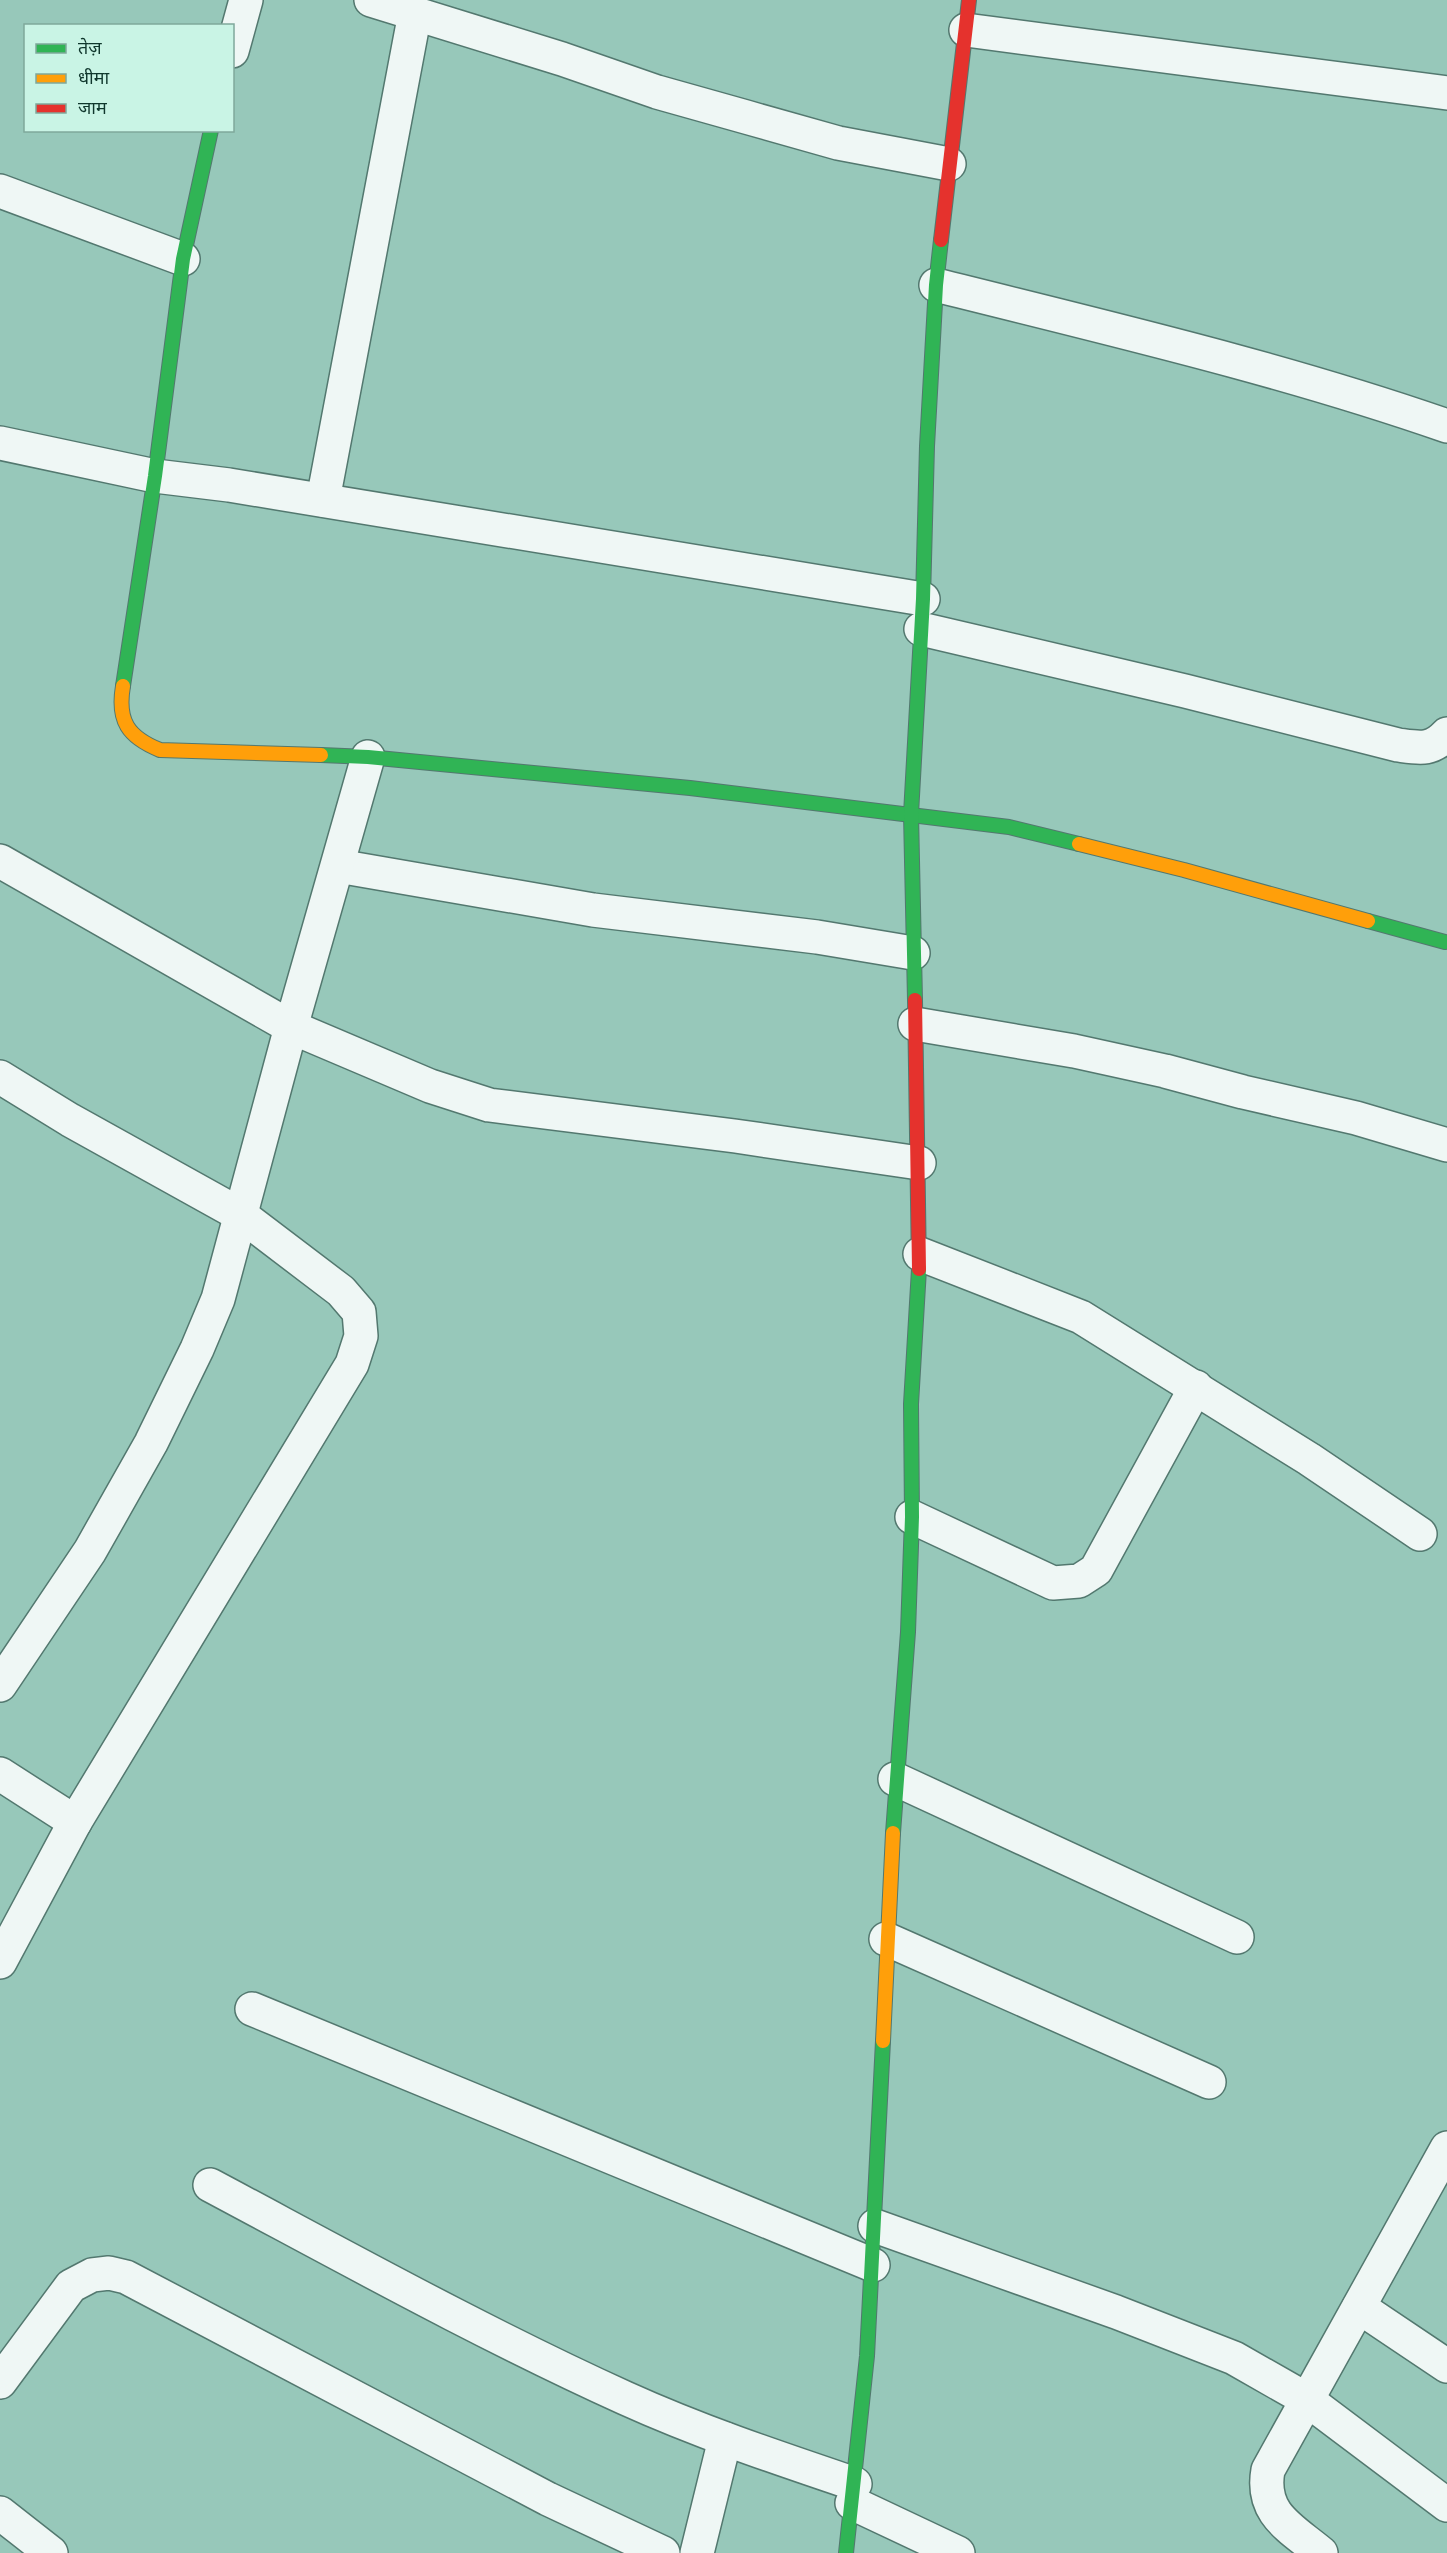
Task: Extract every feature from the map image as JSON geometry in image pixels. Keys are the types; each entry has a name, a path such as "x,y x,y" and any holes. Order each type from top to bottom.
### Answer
{"street":[{"path":"234,44 246,0"},
{"path":"371,0 562,58 657,92 838,143 949,164"},
{"path":"323,500 415,13"},
{"path":"846,2553 854,2494 873,2265 886,1939 895,1779 908,1632 912,1517 911,1404 920,1254 911,814 922,614 927,446 936,285 968,15 1447,93"},
{"path":"211,132 183,259 120,704 126,728 136,741 160,750 368,757 690,788 1009,827 1184,870 1445,942"},
{"path":"0,191 183,259"},
{"path":"936,285 1247,363 1447,426"},
{"path":"0,443 154,476 323,500 922,614 1185,691 1398,745 1423,748 1438,744 1447,734"},
{"path":"0,1685 90,1551 151,1443 219,1299 291,1027 368,757"},
{"path":"0,861 291,1027 430,1086 489,1105 735,1136 919,1163"},
{"path":"338,866 593,910 817,937 913,953"},
{"path":"915,1024 1074,1051 1165,1071 1356,1118 1447,1145"},
{"path":"0,1077 70,1120 241,1215 341,1291 359,1312 361,1336 346,1374 75,1822 0,1962"},
{"path":"920,1254 1081,1317 1196,1387 1420,1534"},
{"path":"912,1517 1053,1583 1078,1581 1096,1570 1196,1387"},
{"path":"0,1774 75,1822"},
{"path":"895,1779 1237,1937"},
{"path":"886,1939 1209,2082"},
{"path":"252,2009 873,2265"},
{"path":"1321,2553 1278,2518 1268,2502 1266,2492 1268,2470 1447,2148"},
{"path":"210,2185 446,2311 627,2399 854,2494 958,2553"},
{"path":"874,2226 1116,2312 1234,2358 1306,2398 1447,2505"},
{"path":"0,2382 71,2286 92,2275 109,2273 126,2277 548,2499 663,2553"},
{"path":"1359,2307 1447,2366"},
{"path":"698,2553 725,2439"},
{"path":"0,2513 51,2553"}],"traffic: fast":[{"path":"123,686 155,476 183,259 211,132"},
{"path":"915,1000 911,814 923,599 927,446 936,285 941,240"},
{"path":"321,755 368,757 690,788 1009,827 1079,844"},
{"path":"1368,921 1445,942"},
{"path":"893,1833 908,1632 912,1517 911,1404 919,1269"},
{"path":"846,2553 867,2356 883,2041"}],"traffic: slow":[{"path":"123,686 122,709 127,726 140,739 160,750 321,755"},
{"path":"1079,844 1184,870 1368,921"},
{"path":"883,2041 893,1833"}],"traffic: jam":[{"path":"941,240 969,0"},
{"path":"915,1000 919,1269"}]}
